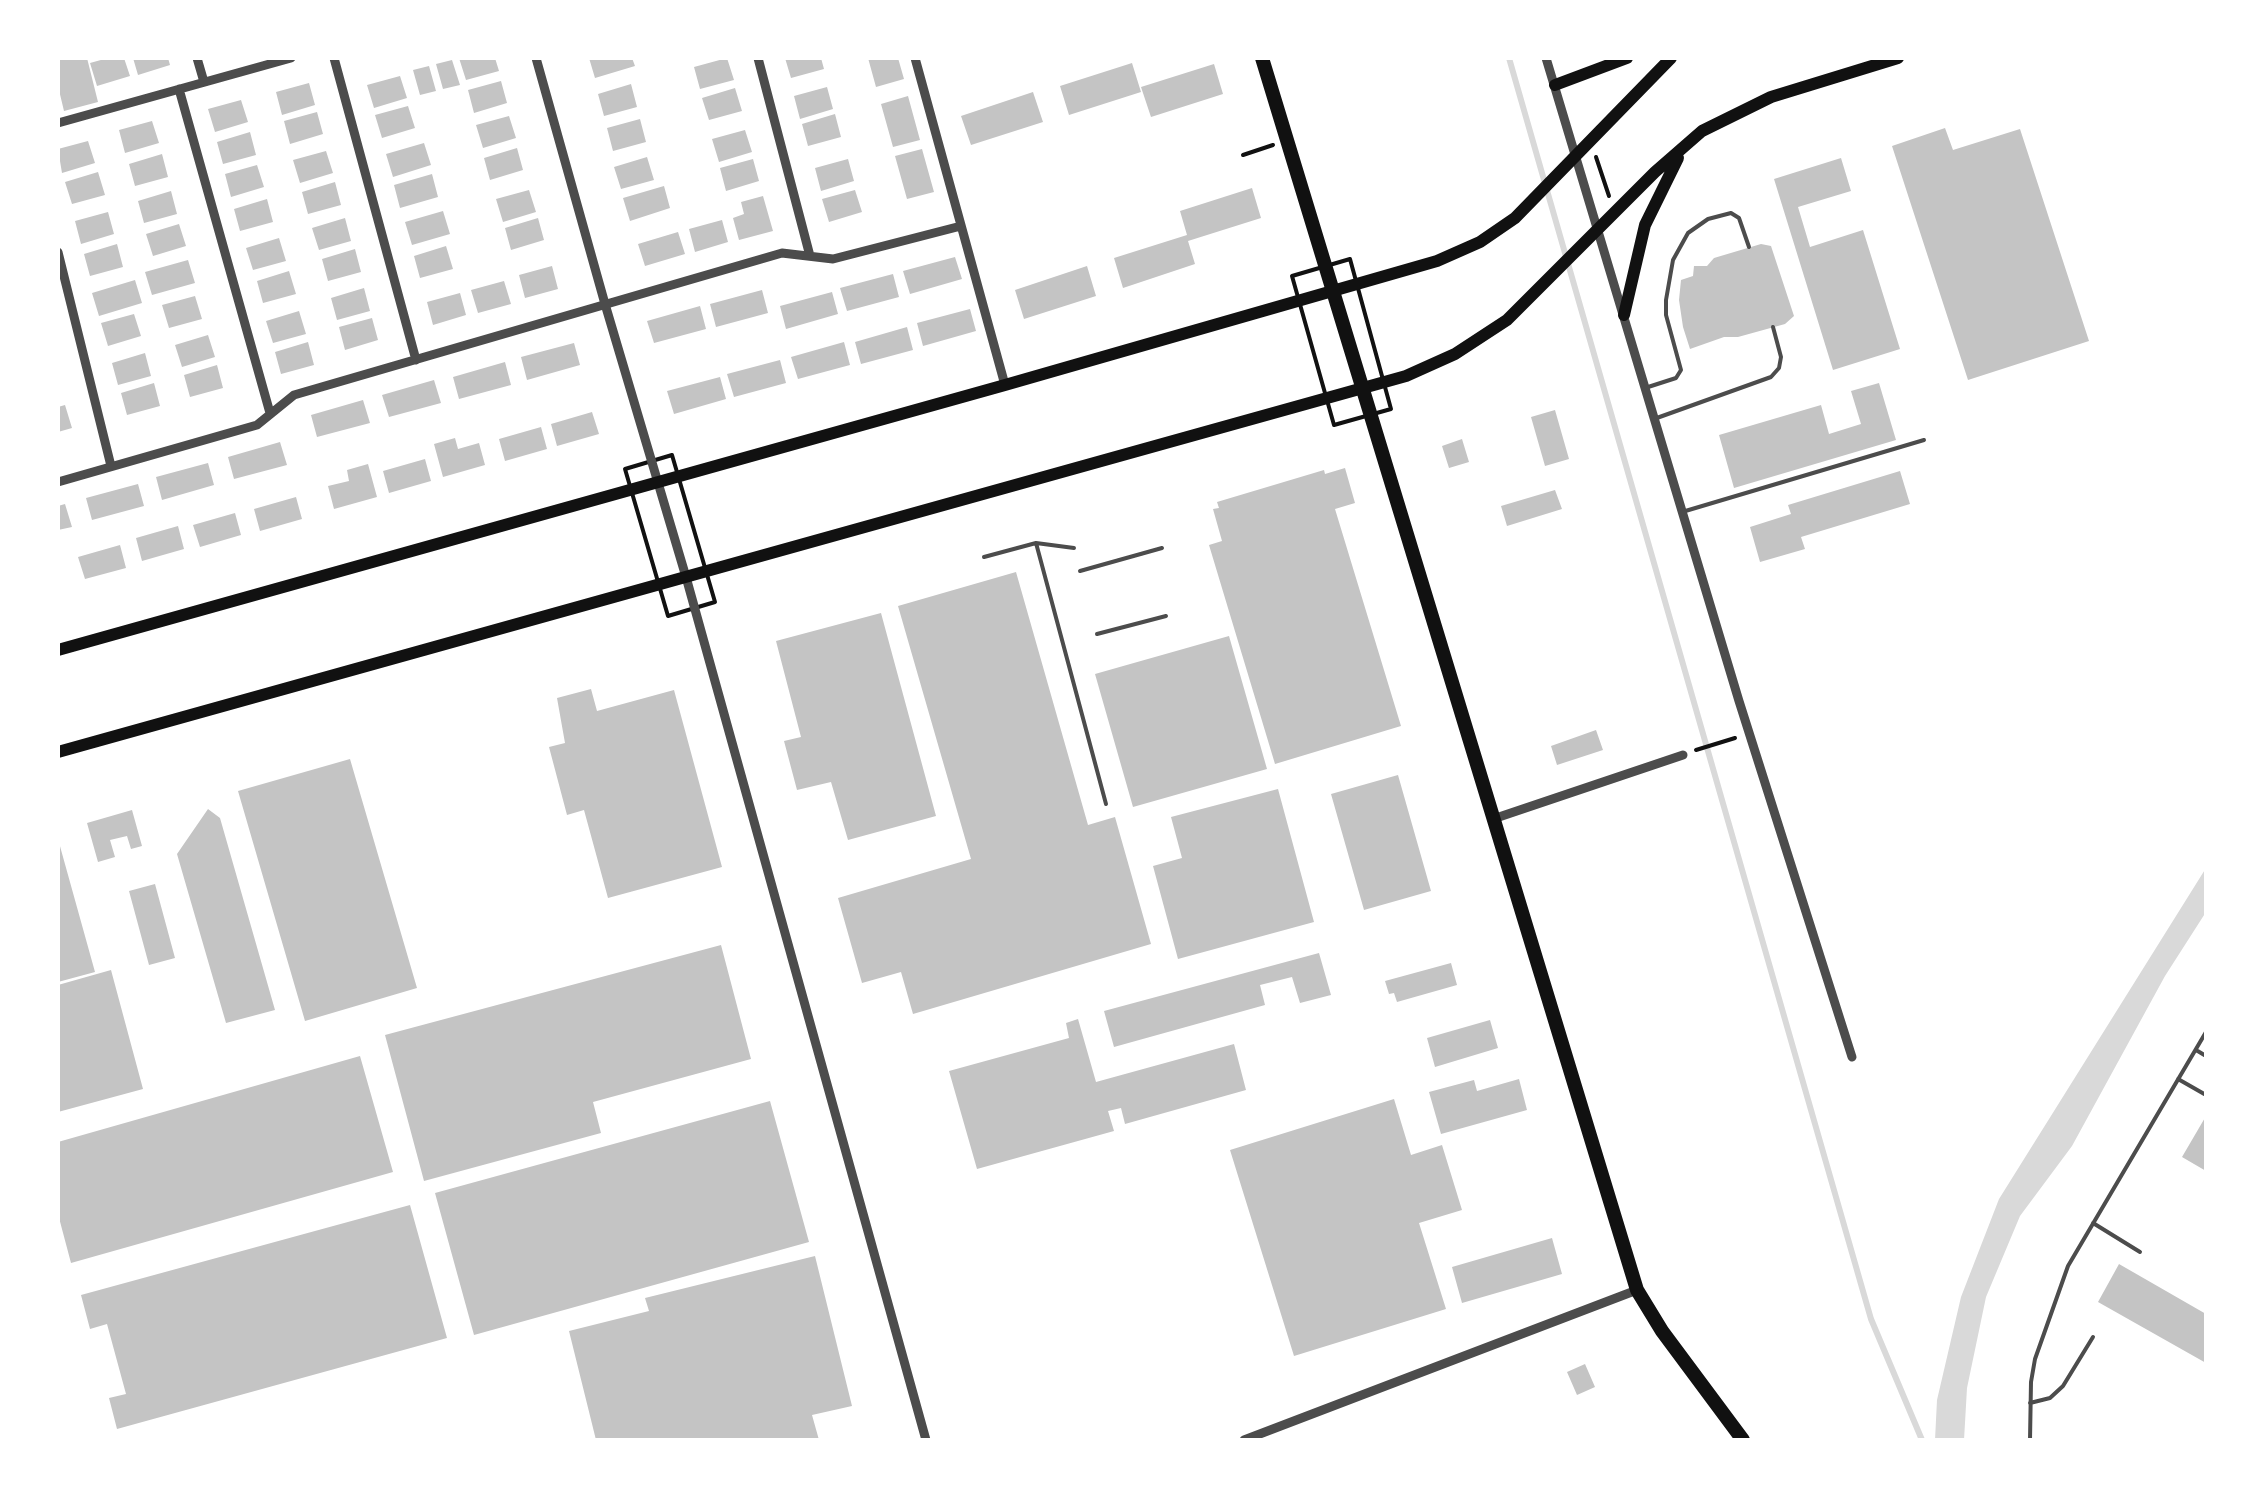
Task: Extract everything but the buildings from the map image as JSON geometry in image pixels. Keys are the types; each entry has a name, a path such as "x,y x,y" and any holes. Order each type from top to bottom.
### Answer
{"main road":[{"path":"1262,58 1638,1290 1662,1332 1743,1440"},
{"path":"1555,85 1627,58"},
{"path":"58,650 1333,292 1458,253 1500,229 1528,205 1671,58"},
{"path":"58,752 1406,376 1455,354 1508,320 1685,144 1722,120 1772,97 1898,58"},
{"path":"1624,315 1645,226 1685,144"}],"street":[{"path":"196,58 204,82"},
{"path":"58,123 292,58"},
{"path":"334,58 416,360"},
{"path":"536,58 686,577 926,1440"},
{"path":"758,58 810,256"},
{"path":"915,58 1004,385"},
{"path":"1546,58 1852,1057"},
{"path":"179,89 270,413"},
{"path":"58,482 257,425 294,394 782,253 833,259 961,226"},
{"path":"58,252 111,466"},
{"path":"1493,819 1687,753"},
{"path":"1244,1440 1638,1290"}],"lane":[{"path":"1645,388 1676,378 1681,370 1666,300 1674,260 1688,233 1708,219 1731,213 1739,218 1749,248"},
{"path":"1654,419 1771,377 1779,368 1781,357 1773,327"},
{"path":"1682,512 1924,440"},
{"path":"984,557 1036,544 1074,548"},
{"path":"1036,544 1106,804"},
{"path":"1080,571 1162,548"},
{"path":"1097,634 1166,616"},
{"path":"2030,1440 2030,1382 2041,1336 2068,1266 2206,1032"},
{"path":"2196,1050 2206,1056"},
{"path":"2178,1079 2206,1095"},
{"path":"2093,1223 2140,1252"},
{"path":"2030,1404 2050,1398 2063,1386 2093,1337"}],"path":[{"path":"1590,139 1614,212"},
{"path":"1243,155 1287,140"},
{"path":"1687,753 1722,742"}],"shaded area":[{"path":"2206,868 2206,912 2165,976 2072,1146 2020,1216 1986,1297 1967,1388 1964,1440 1935,1440 1937,1400 1961,1297 1999,1199"}],"waterway":[{"path":"1509,58 1871,1319 1922,1440"}]}
